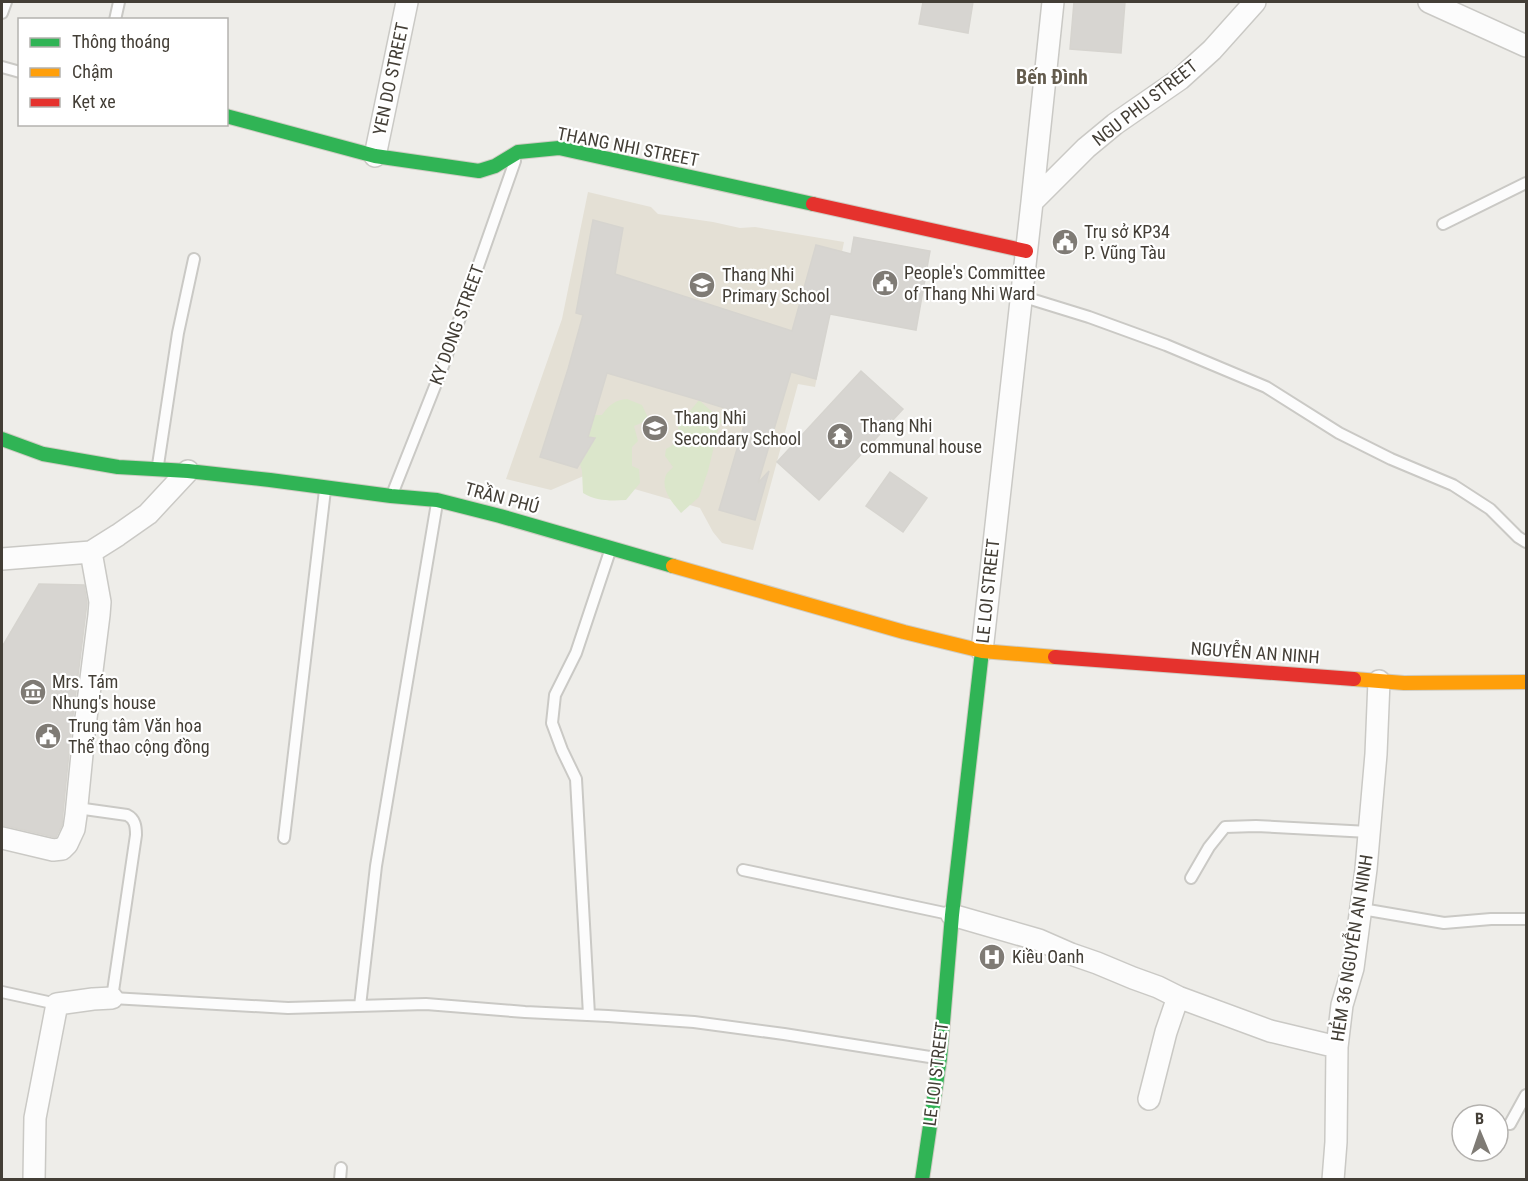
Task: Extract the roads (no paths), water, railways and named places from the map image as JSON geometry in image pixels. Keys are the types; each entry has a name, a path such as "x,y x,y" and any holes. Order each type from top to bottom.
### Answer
{"main road":[{"name":"THANG NHI STREET","path":"228,117 375,156 479,171 495,166 518,152 560,148 1026,251"},
{"name":"TRẦN PHÚ","path":"2,440 44,454 118,467 188,471 437,500 904,632 982,651"},
{"name":"NGUYỄN AN NINH","path":"982,651 1379,681 1527,682"},
{"name":"LE LOI STREET","path":"922,1179 940,1058 952,915 982,651"}],"street":[{"name":"YEN DO STREET","path":"375,156 407,2"},
{"name":"LE LOI STREET","path":"982,651 1053,2"},
{"name":"NGU PHU STREET","path":"1032,202 1086,148 1115,124 1180,79 1212,50 1255,2"},
{"path":"1429,2 1527,46"},
{"path":"2,559 90,552 148,514 188,471"},
{"path":"2,839 53,850 62,849 74,829 100,602 90,552"},
{"name":"HẺM 36 NGUYỄN AN NINH","path":"1333,1179 1336,1142 1337,1047 1342,1005 1353,968 1362,909 1376,754 1379,681"},
{"path":"952,915 1039,940 1158,987 1178,998 1270,1031 1337,1047"},
{"path":"34,1179 34,1118 57,1004 112,998"},
{"path":"1149,1099 1166,1032 1178,998"}],"lane":[{"path":"2,13 6,2"},
{"path":"115,18 119,2"},
{"path":"2,67 18,71"},
{"name":"KY DONG STREET","path":"391,496 443,366 518,152"},
{"path":"1443,224 1527,183"},
{"path":"158,469 178,333 194,259"},
{"path":"1021,296 1089,317 1166,345 1266,387 1339,433 1391,459 1453,485 1490,509 1518,537 1527,542"},
{"path":"284,838 325,487"},
{"path":"360,1006 376,866 437,500"},
{"path":"589,1015 576,779 552,723 555,695 576,653 612,548"},
{"path":"77,808 127,815 136,824 112,998 288,1008 426,1004 694,1022 940,1058"},
{"path":"1191,878 1209,847 1225,827 1256,826 1369,832"},
{"path":"743,870 952,915"},
{"path":"1362,909 1444,923 1527,919"},
{"path":"2,992 57,1004"},
{"path":"1510,1124 1527,1095"}],"place":[{"name":"Trụ sở KP34 P. Vũng Tàu","path":"1065,242"},
{"name":"People's Committee of Thang Nhi Ward","path":"885,283"},
{"name":"Thang Nhi Primary School","path":"702,285"},
{"name":"Thang Nhi Secondary School","path":"655,428"},
{"name":"Thang Nhi communal house","path":"840,436"},
{"name":"Mrs. Tám Nhung's house","path":"33,692"},
{"name":"Trung tâm Văn hoa Thể thao cộng đồng","path":"48,736"},
{"name":"Kiều Oanh","path":"992,957"}],"district":[{"name":"Bến Đình","path":"1052,77"}]}
